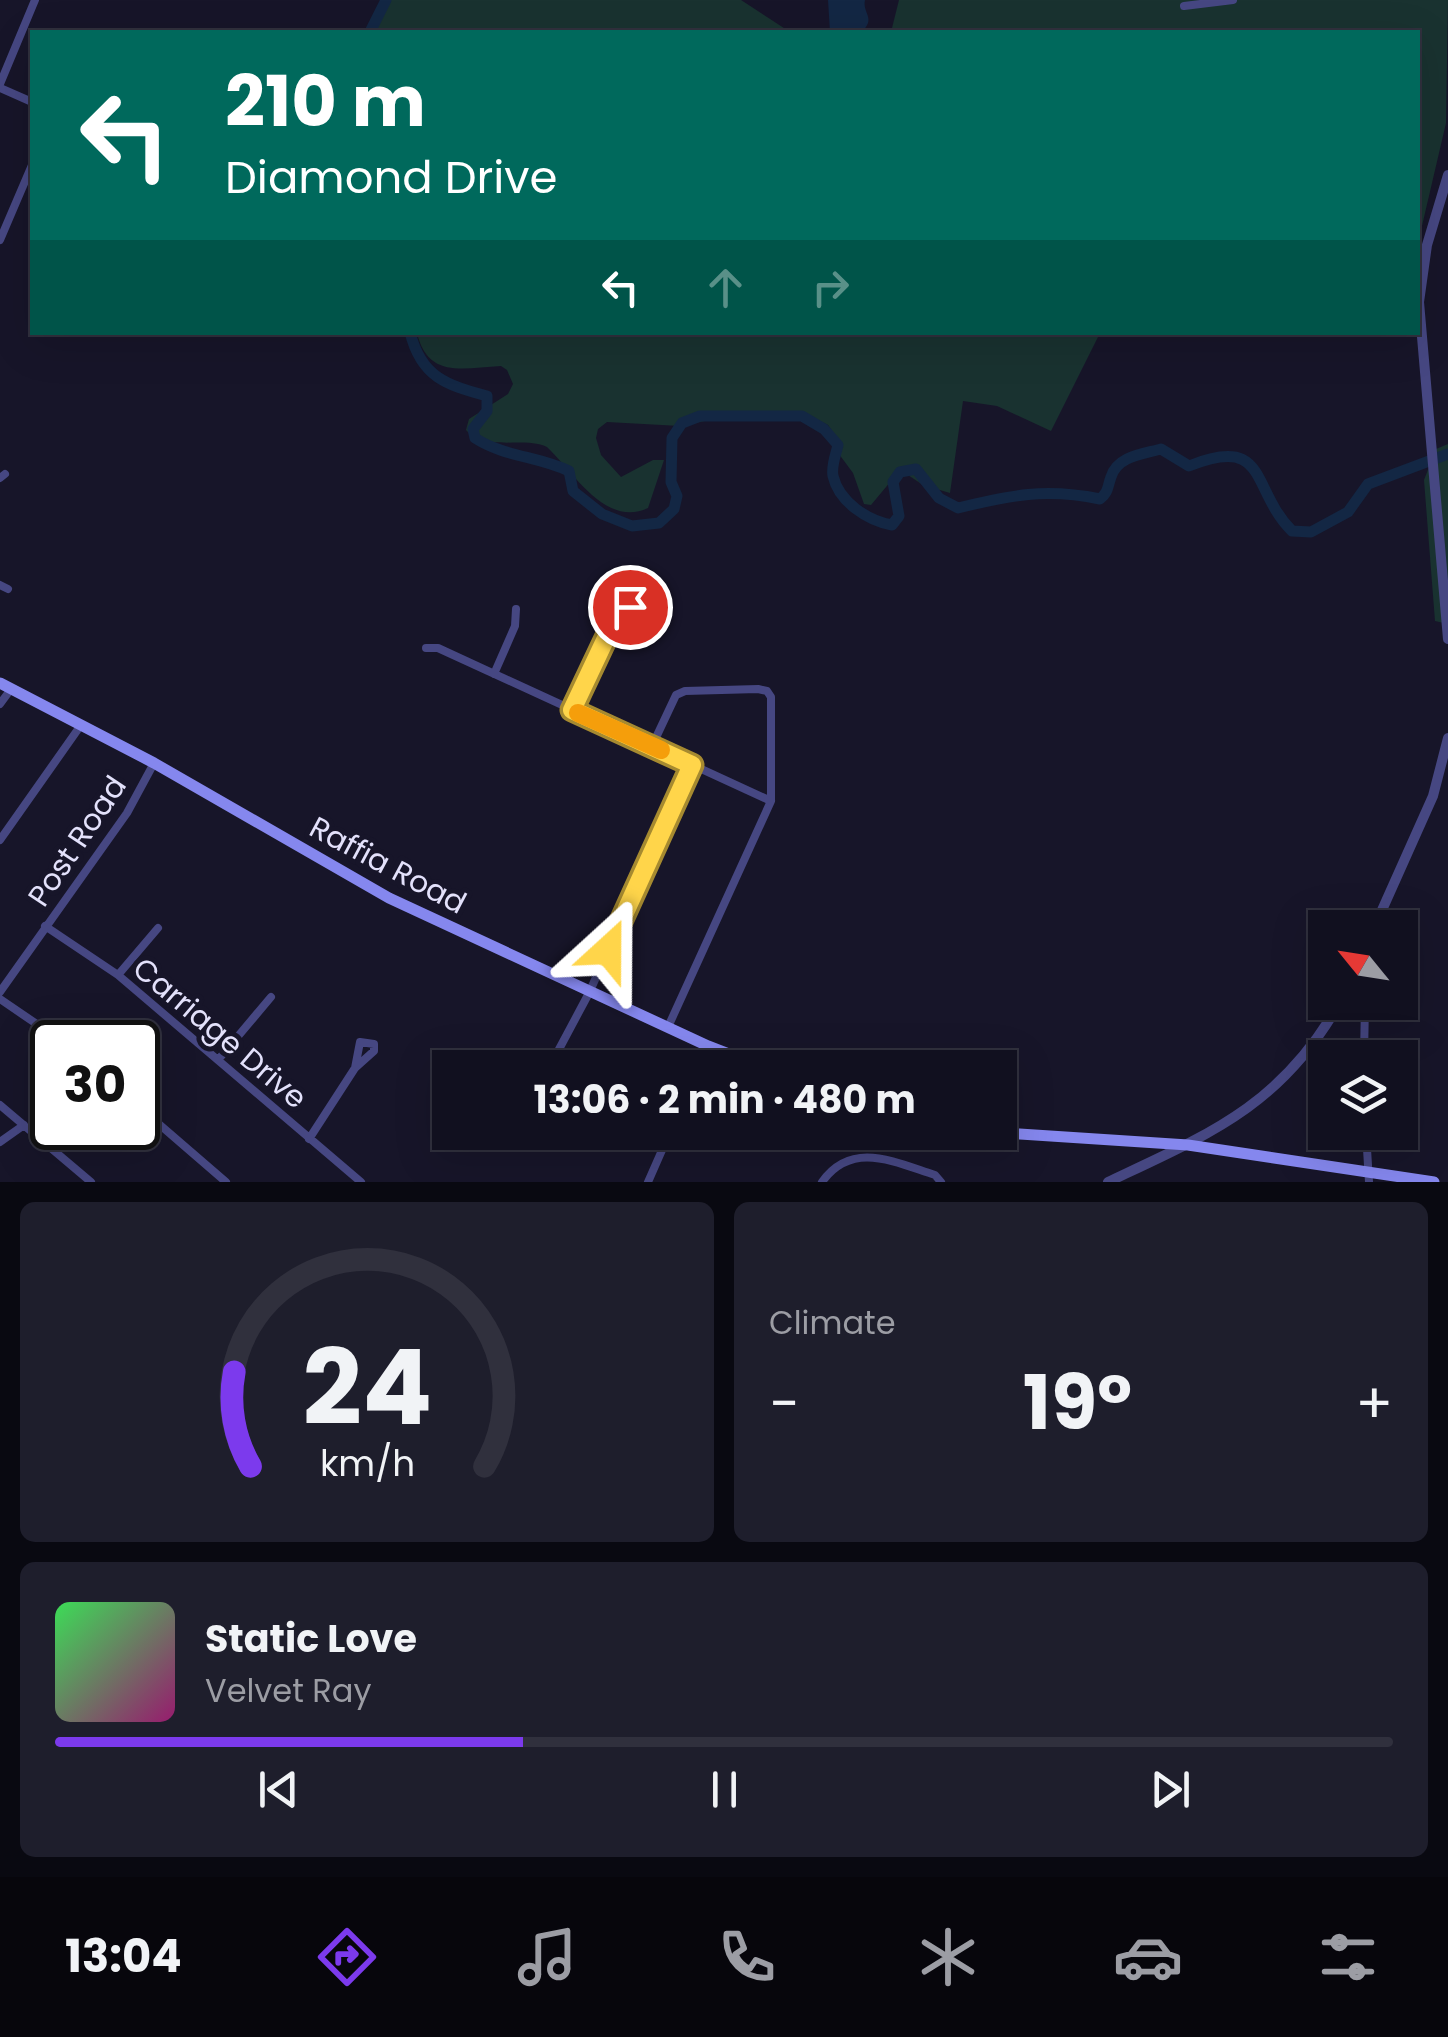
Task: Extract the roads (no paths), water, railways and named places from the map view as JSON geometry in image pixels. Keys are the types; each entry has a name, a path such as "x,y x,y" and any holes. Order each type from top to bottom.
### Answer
{"main road":[{"name":"Raffia Road","path":"6,686 154,763 389,898 718,1050"},
{"path":"1017,1134 1188,1145 1369,1178 1434,1182"}],"street":[{"path":"30,101 0,86 35,0"},
{"path":"1184,6 1234,0"},
{"path":"0,240 30,170"},
{"path":"1448,174 1427,245 1420,287 1448,639"},
{"path":"572,710 616,617 630,607"},
{"path":"494,674 515,626 516,609"},
{"path":"426,648 438,648 771,801"},
{"path":"0,704 6,686"},
{"path":"652,746 676,695 684,691 767,691 771,698 771,801 668,1028"},
{"path":"0,840 82,724"},
{"path":"1382,910 1432,796 1448,738"},
{"name":"Post Road","path":"0,996 45,926 128,813 154,763"},
{"path":"558,1050 589,992 692,765"},
{"name":"Carriage Drive","path":"45,926 118,975 360,1182"},
{"path":"118,975 158,928"},
{"path":"0,996 33,1020"},
{"path":"218,1060 271,998"},
{"path":"1108,1182 1239,1116 1274,1089 1308,1051 1328,1020"},
{"path":"706,1050 708,1046"},
{"path":"310,1139 355,1068"},
{"path":"0,1105 91,1182"},
{"path":"0,1142 24,1125"},
{"path":"160,1125 226,1182"},
{"path":"648,1182 662,1150"},
{"path":"1367,1150 1369,1178"},
{"path":"822,1182 839,1164 868,1156 935,1175 941,1182"}],"water":[{"path":"828,0 865,0 869,20 863,30 830,30"}],"waterway":[{"path":"371,30 386,0"},
{"path":"411,335 421,359 437,377 487,396 487,411 473,429 475,438 569,471 573,491 602,514 632,526 659,523 674,509 677,496 671,482 672,438 682,423 700,416 802,416 824,429 838,445 833,472 841,494 864,515 892,525 899,516 893,482 900,472 916,469 939,498 958,508 1028,494 1100,499 1119,464 1161,449 1189,466 1215,458 1246,461 1292,531 1311,532 1348,512 1368,484 1448,454"}]}
